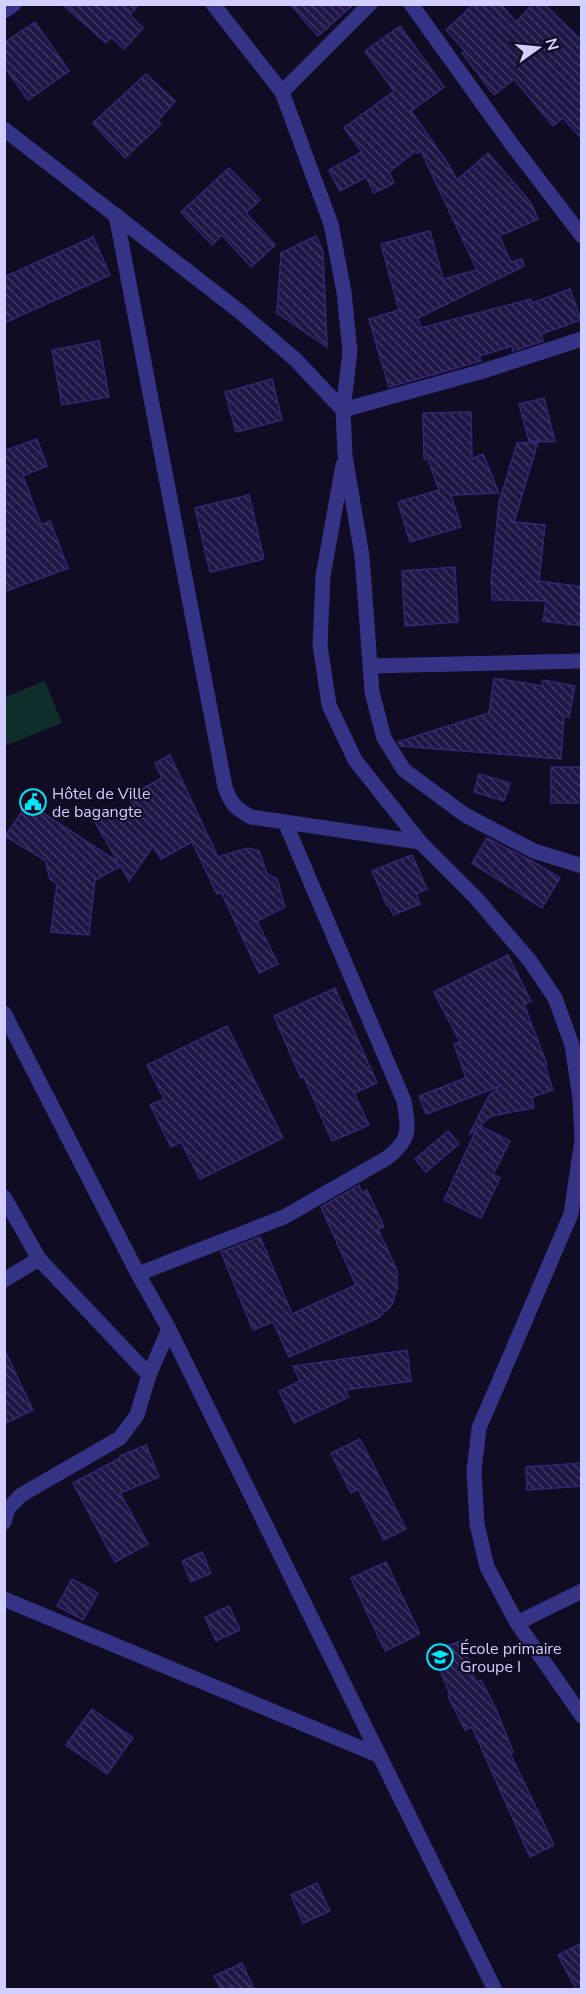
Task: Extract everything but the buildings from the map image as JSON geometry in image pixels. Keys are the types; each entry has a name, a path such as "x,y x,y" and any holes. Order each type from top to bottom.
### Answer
{"street":[{"path":"4,11 14,4"},
{"path":"213,4 282,92 331,224 344,292 350,352 343,410 345,455 362,556 372,692 384,738 404,770 465,815 534,851 582,866"},
{"path":"282,92 370,4"},
{"path":"411,4 513,147 582,236"},
{"path":"4,129 247,318 296,360 343,410"},
{"path":"116,215 225,787 230,801 237,810 251,817 420,842"},
{"path":"343,410 480,372 582,339"},
{"path":"345,455 323,576 320,645 329,705 355,760 420,842 476,898 530,961 555,998 572,1045 580,1099 582,1139 571,1214 479,1428 474,1471 477,1524 487,1567 518,1623 582,1716"},
{"path":"370,666 582,661"},
{"path":"138,1274 284,1217 387,1158 402,1146 408,1126 404,1101 285,822"},
{"path":"4,1012 138,1274 169,1329 495,1989"},
{"path":"4,1197 39,1259 149,1376"},
{"path":"4,1280 39,1259"},
{"path":"4,1522 8,1509 21,1495 120,1438 137,1415 149,1376 169,1329"},
{"path":"518,1623 582,1591"},
{"path":"4,1599 378,1755"}],"green space":[{"path":"45,681 62,723 5,746 5,697"}],"place":[{"name":"Hôtel de Ville de bagangte","path":"33,802"},
{"name":"École primaire Groupe I","path":"440,1657"}]}
